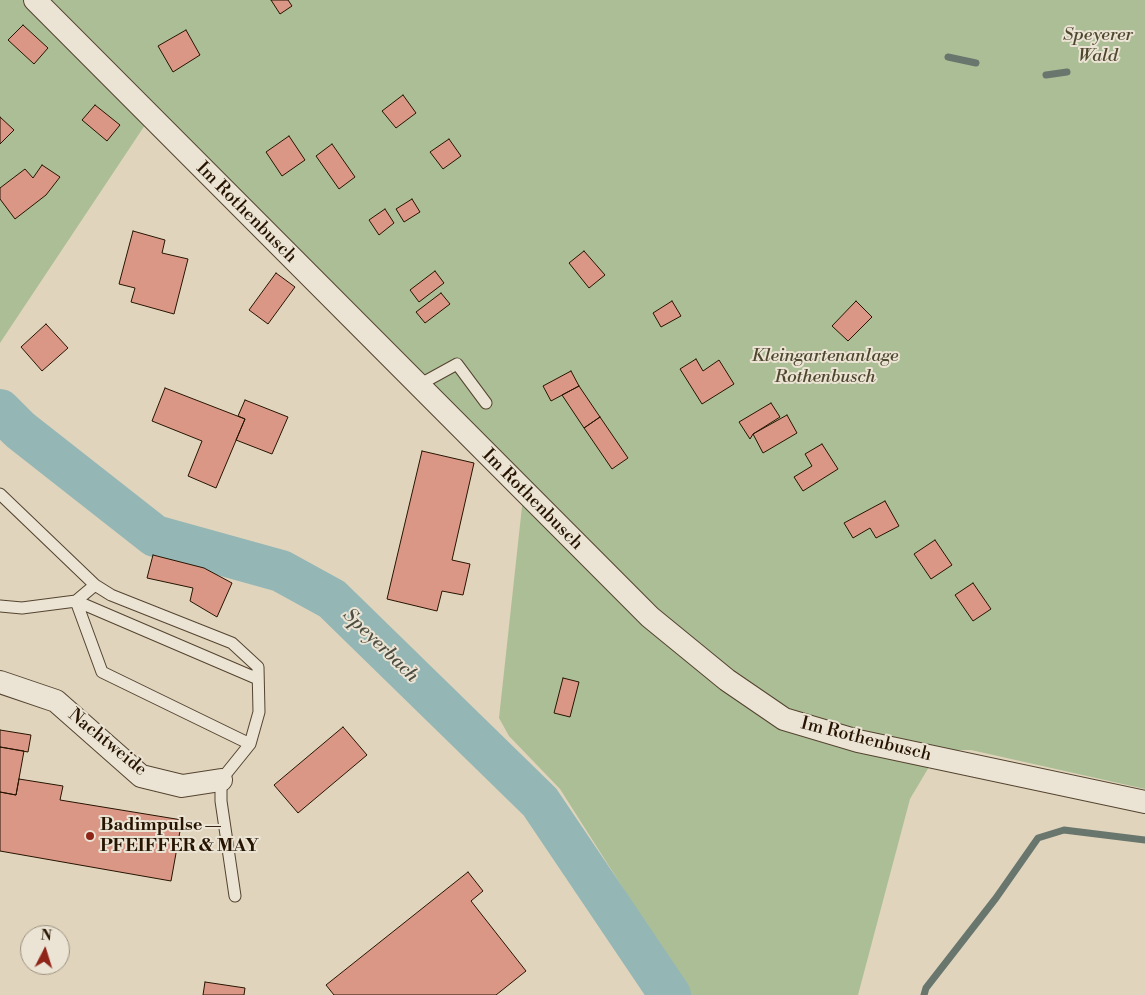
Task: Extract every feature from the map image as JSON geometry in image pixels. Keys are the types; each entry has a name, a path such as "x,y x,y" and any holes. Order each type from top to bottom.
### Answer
{"street":[{"name":"Im Rothenbusch","path":"35,0 417,386 650,617 727,680 784,720 858,740 1145,802"},
{"name":"Nachtweide","path":"0,682 56,701 141,776 182,786 220,780"}],"lane":[{"path":"417,386 457,364 486,403"},
{"path":"0,494 95,585 111,595 232,643 258,667 259,712 250,744 220,780 221,801 236,896"},
{"path":"76,601 95,585"},
{"path":"0,606 22,608 76,601 258,679"},
{"path":"76,601 102,672 250,744"}],"green space":[{"name":"Kleingartenanlage Rothenbusch","path":"0,0 1145,0 1145,789 971,750 939,750 910,799 858,995 691,995 560,789 509,736 499,718 525,479 155,110 0,343"}],"building":[{"path":"271,0 288,0 292,6 280,14"},
{"path":"23,25 48,48 34,64 8,40"},
{"path":"186,30 200,55 173,72 158,46"},
{"path":"403,95 416,113 396,128 382,111"},
{"path":"95,105 120,125 107,141 82,120"},
{"path":"0,117 14,130 0,144"},
{"path":"289,136 305,160 282,176 266,152"},
{"path":"449,139 461,156 443,169 430,152"},
{"path":"332,144 355,177 339,189 316,156"},
{"path":"42,165 60,177 46,195 15,219 0,199 0,188 25,169 33,178"},
{"path":"412,199 420,212 404,222 396,209"},
{"path":"385,209 394,223 379,235 369,220"},
{"path":"133,231 165,240 162,253 188,259 174,314 131,302 135,288 119,284"},
{"path":"584,251 605,275 589,288 569,263"},
{"path":"435,271 444,283 419,302 410,290"},
{"path":"276,273 295,287 268,324 249,310"},
{"path":"441,293 450,304 425,323 416,312"},
{"path":"672,301 681,316 661,327 653,313"},
{"path":"856,301 872,317 848,341 832,326"},
{"path":"46,324 68,348 42,371 21,347"},
{"path":"696,359 703,371 719,360 734,384 702,404 680,369"},
{"path":"571,371 579,386 551,401 543,386"},
{"path":"579,386 600,417 584,428 562,395"},
{"path":"165,388 245,419 216,488 188,476 202,441 152,421"},
{"path":"245,400 288,417 272,454 236,440 245,419 238,416"},
{"path":"771,403 780,417 753,434 750,439 739,422"},
{"path":"787,415 797,433 763,453 753,434"},
{"path":"600,417 628,458 612,469 584,428"},
{"path":"822,444 838,469 803,491 794,477 812,466 805,454"},
{"path":"422,451 474,463 452,560 470,564 463,595 442,591 437,611 387,599"},
{"path":"885,501 899,526 876,538 870,528 853,538 844,523"},
{"path":"935,540 952,565 931,579 914,554"},
{"path":"153,555 204,568 232,583 217,617 190,601 193,588 147,578"},
{"path":"973,583 991,609 973,621 955,595"},
{"path":"563,678 579,682 570,717 554,713"},
{"path":"343,727 367,755 298,813 274,785"},
{"path":"0,730 31,735 28,752 0,747"},
{"path":"0,747 24,751 16,795 0,792"},
{"name":"Badimpulse — PFEIFFER & MAY","path":"19,779 63,786 60,800 182,820 171,881 0,851 0,792 16,795"},
{"path":"468,872 483,891 471,901 526,971 496,995 334,995 326,985"},
{"path":"205,982 245,988 244,995 203,995"}],"waterway":[{"path":"948,57 976,63"},
{"path":"1046,75 1067,72"},
{"name":"Speyerbach","path":"0,410 20,430 155,536 281,571 332,599 540,802 670,995"},
{"path":"924,995 926,988 996,898 1038,838 1064,830 1145,840"}],"place":[{"name":"Badimpulse — PFEIFFER & MAY","path":"90,836"}],"park label":[{"name":"Speyerer Wald","path":"1098,46"}]}
